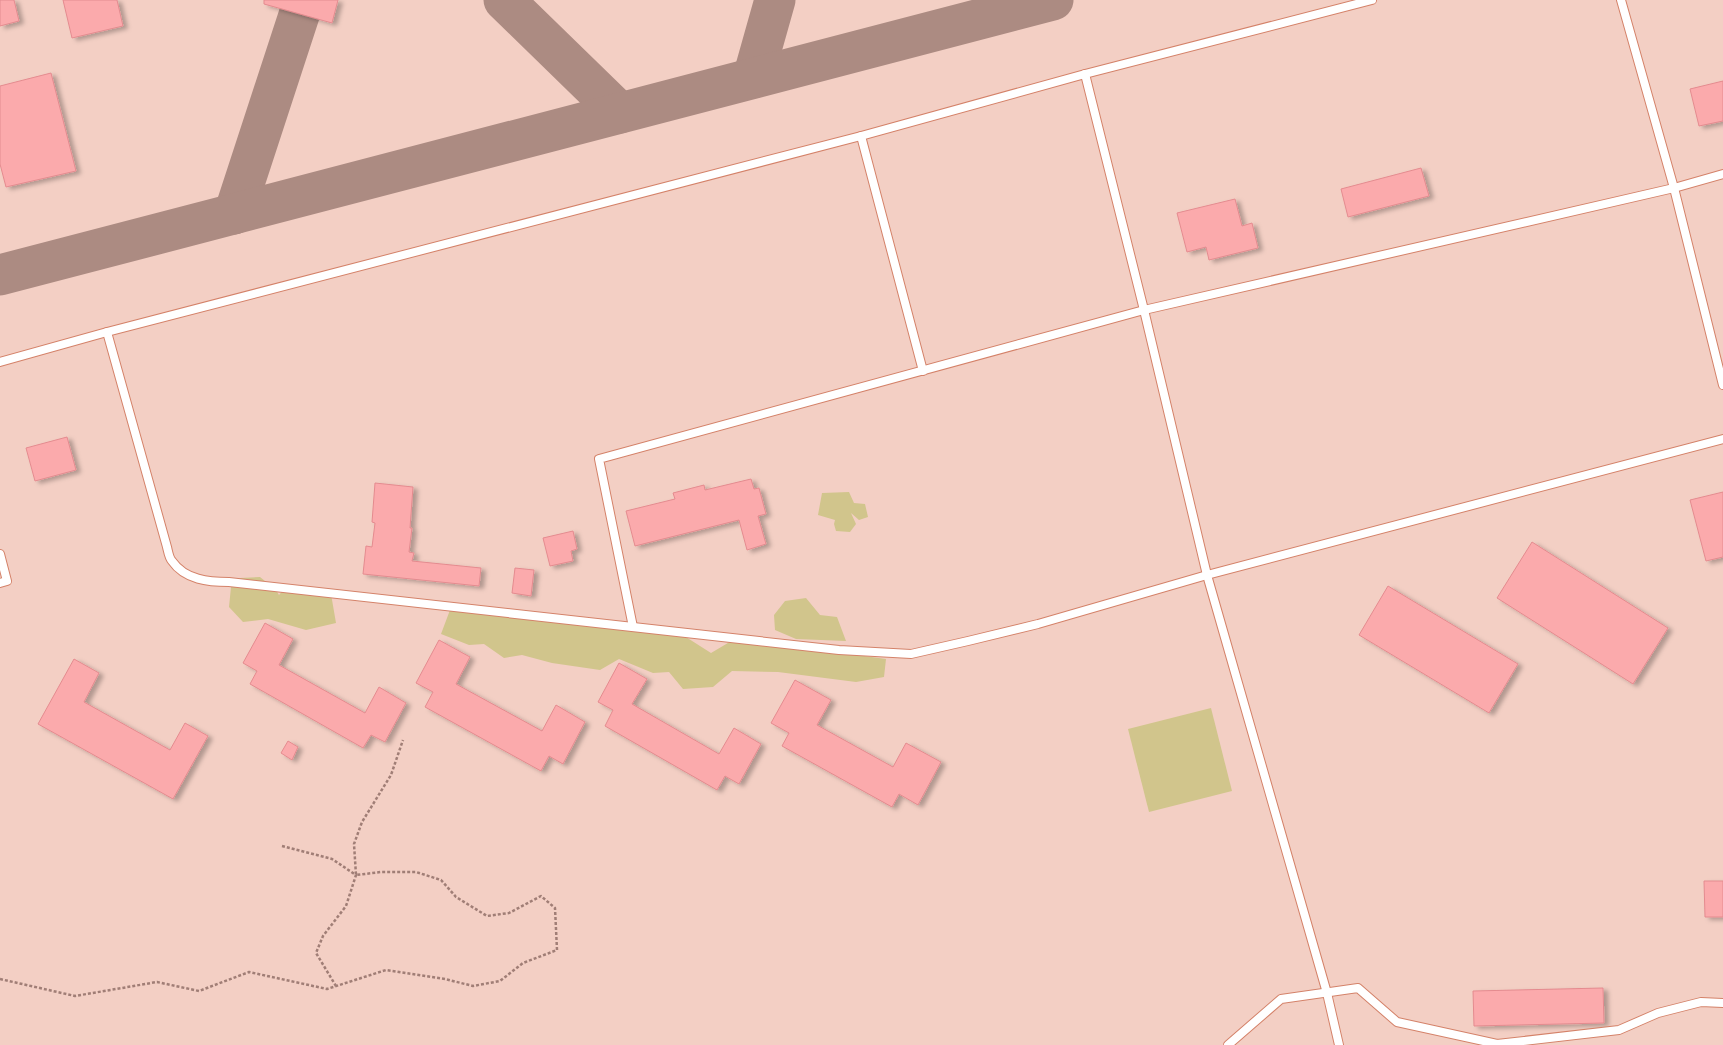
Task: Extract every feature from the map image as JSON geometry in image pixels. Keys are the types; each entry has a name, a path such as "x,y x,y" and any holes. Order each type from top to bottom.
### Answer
{"lane":[{"path":"0,362 107,332 861,136 1085,74 1372,0"},
{"path":"1621,0 1674,188 1723,384"},
{"path":"1085,74 1144,310 1207,575 1327,993 1339,1045"},
{"path":"861,136 923,371"},
{"path":"633,627 599,459 1144,310 1674,188 1723,174"},
{"path":"107,332 166,547 172,561 190,576 206,582 229,582 839,650 911,654 1038,624 1207,575 1723,439"},
{"path":"0,554 7,581 0,583"},
{"path":"1228,1045 1281,999 1358,988 1397,1022 1497,1044 1619,1030 1658,1013 1701,1002 1723,1003"}],"path":[{"path":"336,986 316,953 323,936 346,906 356,875 354,844 362,822 391,775 403,740"},
{"path":"0,979 75,996 157,982 199,991 249,972 327,989 386,970 445,979 473,986 500,981 523,963 557,950 556,908 541,896 509,913 487,916 456,897 441,880 416,872 381,872 356,875 332,859 282,846"}],"shaded area":[{"path":"849,492 854,503 865,504 868,517 859,520 851,513 856,524 850,532 836,531 834,524 835,520 818,515 822,493"},
{"path":"260,577 276,590 279,595 283,590 331,594 336,623 306,630 268,619 243,622 229,607 231,587 240,578"},
{"path":"806,598 820,615 837,617 846,641 796,639 775,630 774,615 785,601"},
{"path":"450,610 534,618 626,631 678,632 711,653 733,640 771,643 886,659 884,677 856,682 778,672 732,671 713,687 683,689 669,672 653,673 619,659 600,670 552,663 522,655 504,658 484,644 469,645 441,634"},
{"path":"1211,708 1232,791 1149,812 1128,729"}],"building":[{"path":"0,0 14,0 19,21 0,26"},
{"path":"63,0 117,0 123,26 72,38"},
{"path":"264,0 338,0 332,23 264,4"},
{"path":"51,73 76,171 6,187 0,164 0,86"},
{"path":"1723,81 1723,121 1699,126 1690,89"},
{"path":"1421,168 1429,196 1348,217 1341,189"},
{"path":"1235,199 1242,226 1252,223 1258,248 1209,260 1206,247 1187,252 1177,213"},
{"path":"67,437 76,470 35,481 26,448"},
{"path":"751,479 754,489 759,488 766,514 758,516 766,544 747,550 739,520 635,546 626,511 675,499 673,493 704,485 705,490"},
{"path":"375,483 413,487 410,528 412,528 409,552 414,553 412,561 481,568 479,586 363,574 366,546 372,547 375,523 372,522"},
{"path":"1723,492 1723,557 1706,561 1690,500"},
{"path":"573,531 577,549 571,551 573,561 550,566 543,538"},
{"path":"1532,542 1668,628 1633,684 1497,598"},
{"path":"515,568 534,570 531,596 512,593"},
{"path":"1388,586 1518,664 1489,713 1359,635"},
{"path":"265,623 293,639 279,665 365,713 379,687 406,703 385,742 371,735 363,748 250,684 257,671 243,663"},
{"path":"439,640 470,657 456,684 542,731 556,705 585,722 563,764 549,756 541,771 425,707 433,692 416,683"},
{"path":"74,659 99,673 84,702 170,750 185,723 208,736 173,799 38,724"},
{"path":"619,663 647,679 632,704 719,754 734,728 761,744 739,784 725,776 717,790 605,726 613,710 598,702"},
{"path":"795,680 831,700 817,725 893,767 906,743 941,762 918,805 899,794 892,807 782,746 789,733 771,723"},
{"path":"288,741 298,747 292,760 281,753"},
{"path":"1704,881 1723,881 1723,917 1705,917"},
{"path":"1603,988 1604,1023 1474,1026 1473,991"}],"taxiway":[{"path":"234,214 304,0"},
{"path":"504,0 620,113"},
{"path":"753,78 775,0"},
{"path":"0,275 1053,0"}]}
